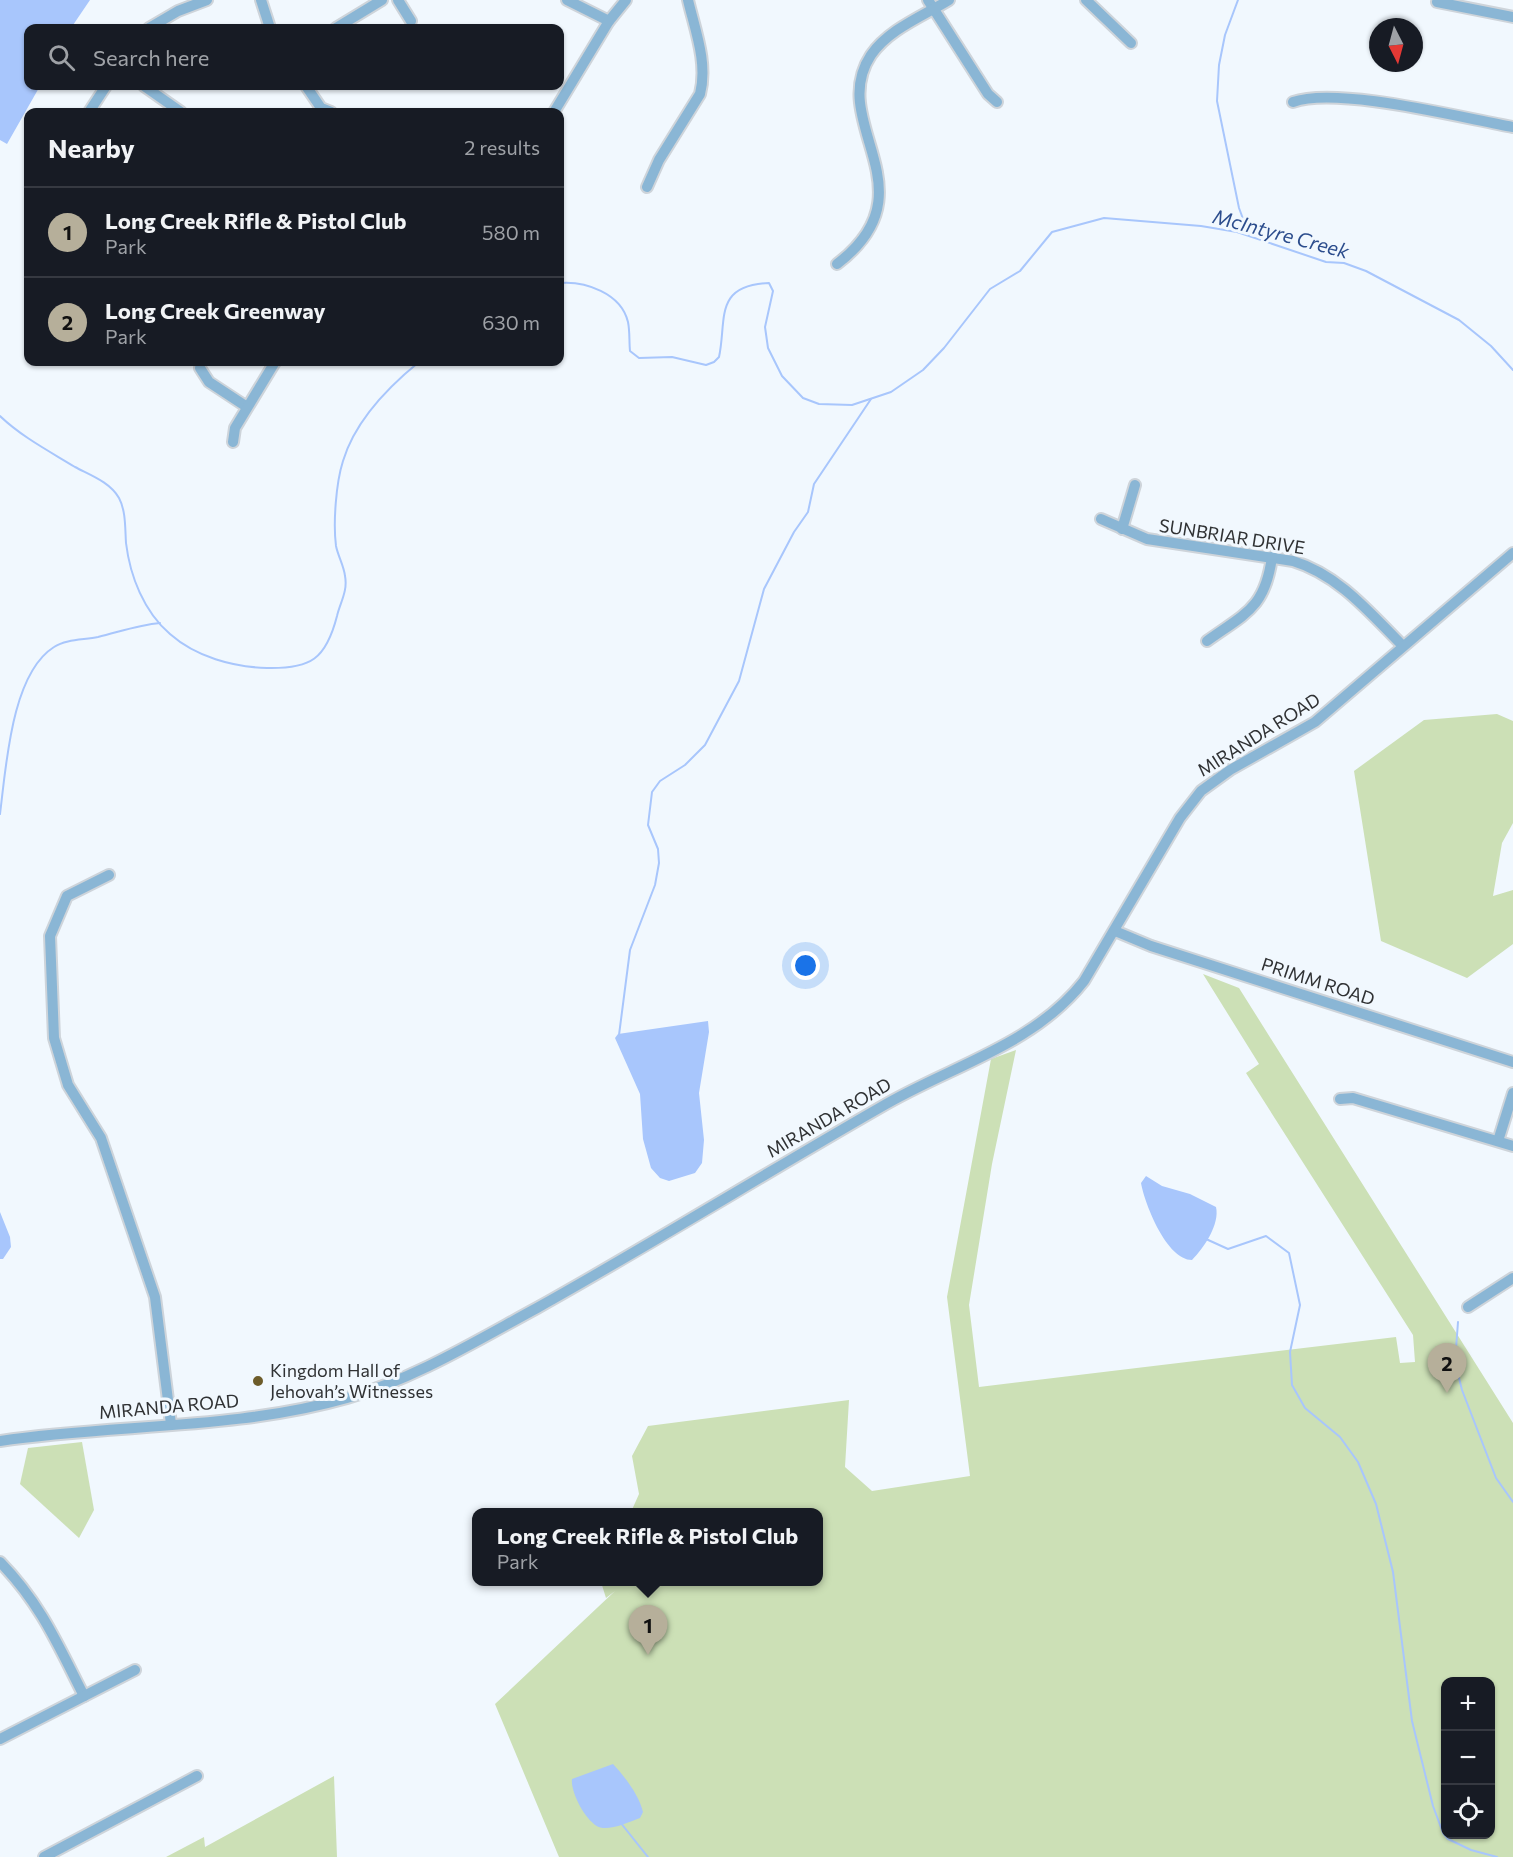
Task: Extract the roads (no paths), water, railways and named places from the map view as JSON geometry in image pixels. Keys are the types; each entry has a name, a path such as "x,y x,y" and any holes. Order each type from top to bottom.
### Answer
{"street":[{"path":"157,24 178,11 207,0"},
{"path":"261,0 269,24"},
{"path":"343,24 382,0"},
{"path":"398,0 411,21"},
{"path":"567,0 609,21"},
{"path":"556,108 609,21 626,0"},
{"path":"647,187 659,160 699,94 703,82 703,70 688,0"},
{"path":"837,264 860,244 870,229 879,201 878,171 860,100 866,64 884,41 931,5 949,0"},
{"path":"1086,0 1131,43"},
{"path":"1437,2 1513,17"},
{"path":"931,5 988,94 997,102"},
{"path":"92,108 103,90"},
{"path":"150,90 175,108"},
{"path":"309,90 321,108"},
{"path":"1293,102 1320,96 1379,103 1513,128"},
{"path":"232,442 235,428 273,366"},
{"path":"201,368 209,382 247,407"},
{"path":"1122,529 1134,485"},
{"name":"SUNBRIAR DRIVE","path":"1101,519 1122,529 1161,542 1272,557 1317,568 1335,581 1403,646"},
{"name":"MIRANDA ROAD","path":"0,1441 59,1433 286,1412 346,1399 441,1360 571,1291 886,1104 1038,1027 1074,994 1180,818 1202,791 1230,770 1315,722 1513,553"},
{"path":"1207,641 1256,605 1265,591 1272,557"},
{"path":"109,875 67,896 50,936 54,1038 68,1084 101,1138 155,1297 171,1424"},
{"name":"PRIMM ROAD","path":"1114,931 1151,946 1513,1062"},
{"path":"1498,1141 1513,1093"},
{"path":"1340,1099 1353,1098 1513,1146"},
{"path":"1468,1307 1513,1278"},
{"path":"0,1562 23,1586 42,1613 84,1696"},
{"path":"0,1739 135,1670"},
{"path":"44,1857 197,1776"}],"water":[{"path":"0,0 90,0 74,24 24,24 24,90 38,90 27,108 24,108 24,114 7,144 0,140"},
{"path":"708,1021 709,1032 699,1093 704,1140 702,1163 695,1173 669,1181 660,1178 651,1168 643,1139 640,1094 615,1038 618,1034"},
{"path":"1146,1176 1162,1186 1190,1194 1216,1207 1216,1221 1213,1228 1206,1242 1192,1260 1183,1258 1174,1251 1159,1230 1147,1204 1141,1183"},
{"path":"0,1212 10,1237 11,1247 3,1259 0,1259"},
{"path":"613,1764 631,1786 643,1812 640,1818 603,1828 592,1822 581,1808 574,1792 572,1779"}],"waterway":[{"path":"1238,0 1225,35 1219,65 1217,101 1239,208 1249,235"},
{"name":"McIntyre Creek","path":"564,283 591,287 610,296 618,303 628,322 630,351 639,358 672,357 706,365 719,357 726,307 731,298 739,290 751,285 769,283 773,291 765,327 768,348 782,376 803,398 819,404 852,405 891,392 923,370 944,348 990,289 1020,271 1052,232 1104,218 1201,226 1237,232 1326,262 1344,263 1366,271 1459,320 1491,346 1513,370"},
{"name":"McIntyre Creek","path":"0,416 27,437 99,479 115,492 123,509 128,555 140,593 153,615 170,634 191,649 228,663 282,668 306,663 314,658 322,652 333,631 345,592 346,581 335,537 337,491 343,461 355,432 373,406 414,366"},
{"path":"619,1035 630,950 655,885 659,863 658,849 648,825 652,792 660,781 685,765 705,745 739,681 764,589 794,532 808,512 814,484 871,399"},
{"path":"0,814 13,723 28,678 40,660 54,647 64,642 160,623"},
{"path":"1206,1239 1228,1249 1266,1236 1289,1253 1300,1305 1290,1352 1292,1385 1305,1408 1340,1437 1358,1462 1376,1504 1393,1572 1412,1721 1433,1806 1443,1833 1448,1839 1471,1850 1497,1857"},
{"path":"1458,1322 1455,1362 1462,1390 1496,1478 1513,1502"},
{"path":"620,1822 648,1857"}],"place":[{"name":"Kingdom Hall of Jehovah’s Witnesses","path":"258,1381"},
{"name":"Long Creek Greenway","path":"1447,1393"},
{"name":"Long Creek Rifle & Pistol Club","path":"648,1655"}]}
